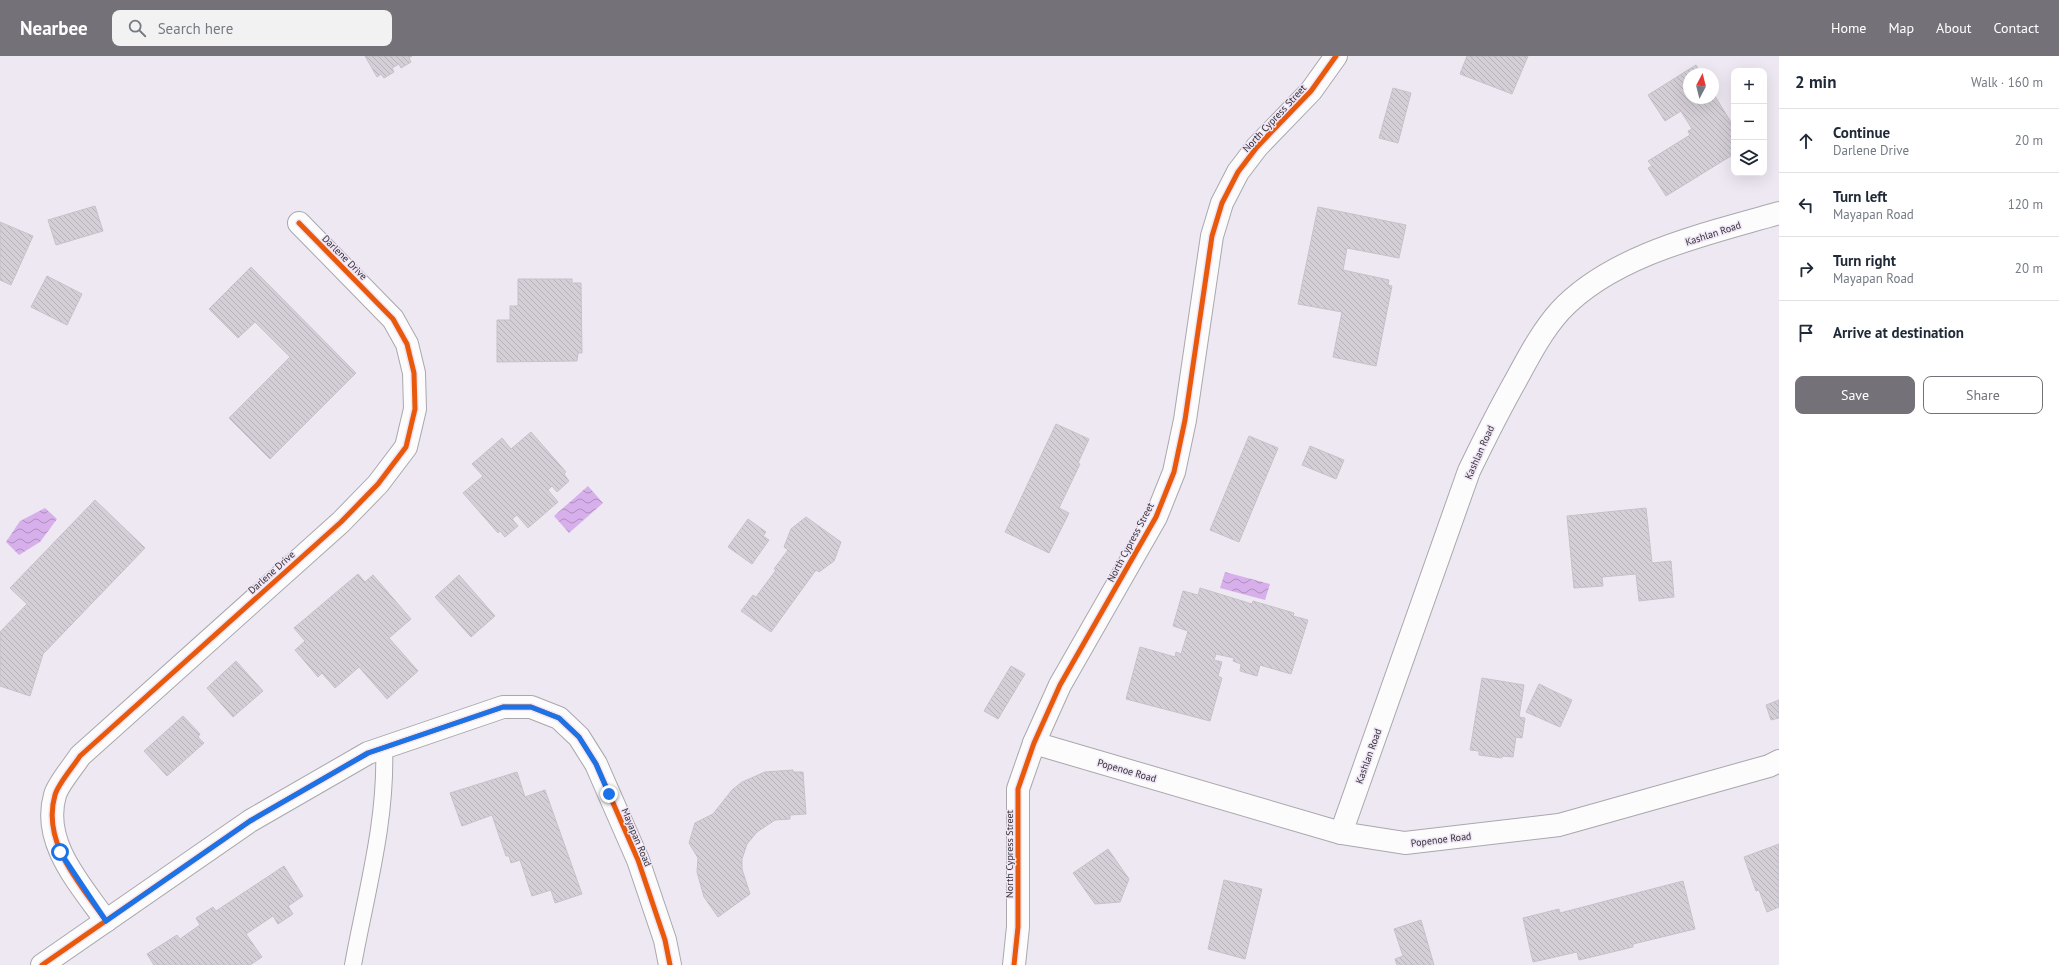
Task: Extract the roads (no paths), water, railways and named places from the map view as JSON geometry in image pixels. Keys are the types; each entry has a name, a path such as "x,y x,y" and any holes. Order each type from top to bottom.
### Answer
{"street":[{"name":"North Cypress Street","path":"1014,965 1018,927 1018,790 1034,743 1060,685 1156,518 1174,472 1185,420 1212,236 1222,203 1238,172 1247,160 1311,91 1336,56"},
{"name":"Kashlan Road","path":"1341,833 1469,472 1490,427 1541,337 1560,311 1579,294 1618,268 1694,239 1779,213"},
{"name":"Darlene Drive","path":"106,921 60,852 52,813 55,794 80,756 341,522 378,484 406,447 415,409 414,373 407,344 393,319 299,223"},
{"name":"Mayapan Road","path":"42,965 250,821 368,753 503,707 531,707 559,718 579,737 596,764 638,860 665,940 670,965"},
{"name":"Popenoe Road","path":"1034,743 1341,833 1405,843 1559,825 1769,766 1779,760"}],"lane":[{"path":"353,965 376,849 385,778 384,747"}],"water":[{"path":"588,486 603,503 569,533 554,516"},
{"path":"45,508 57,519 40,542 19,555 6,542 20,521"},
{"path":"1225,572 1270,584 1265,600 1220,588"}]}
